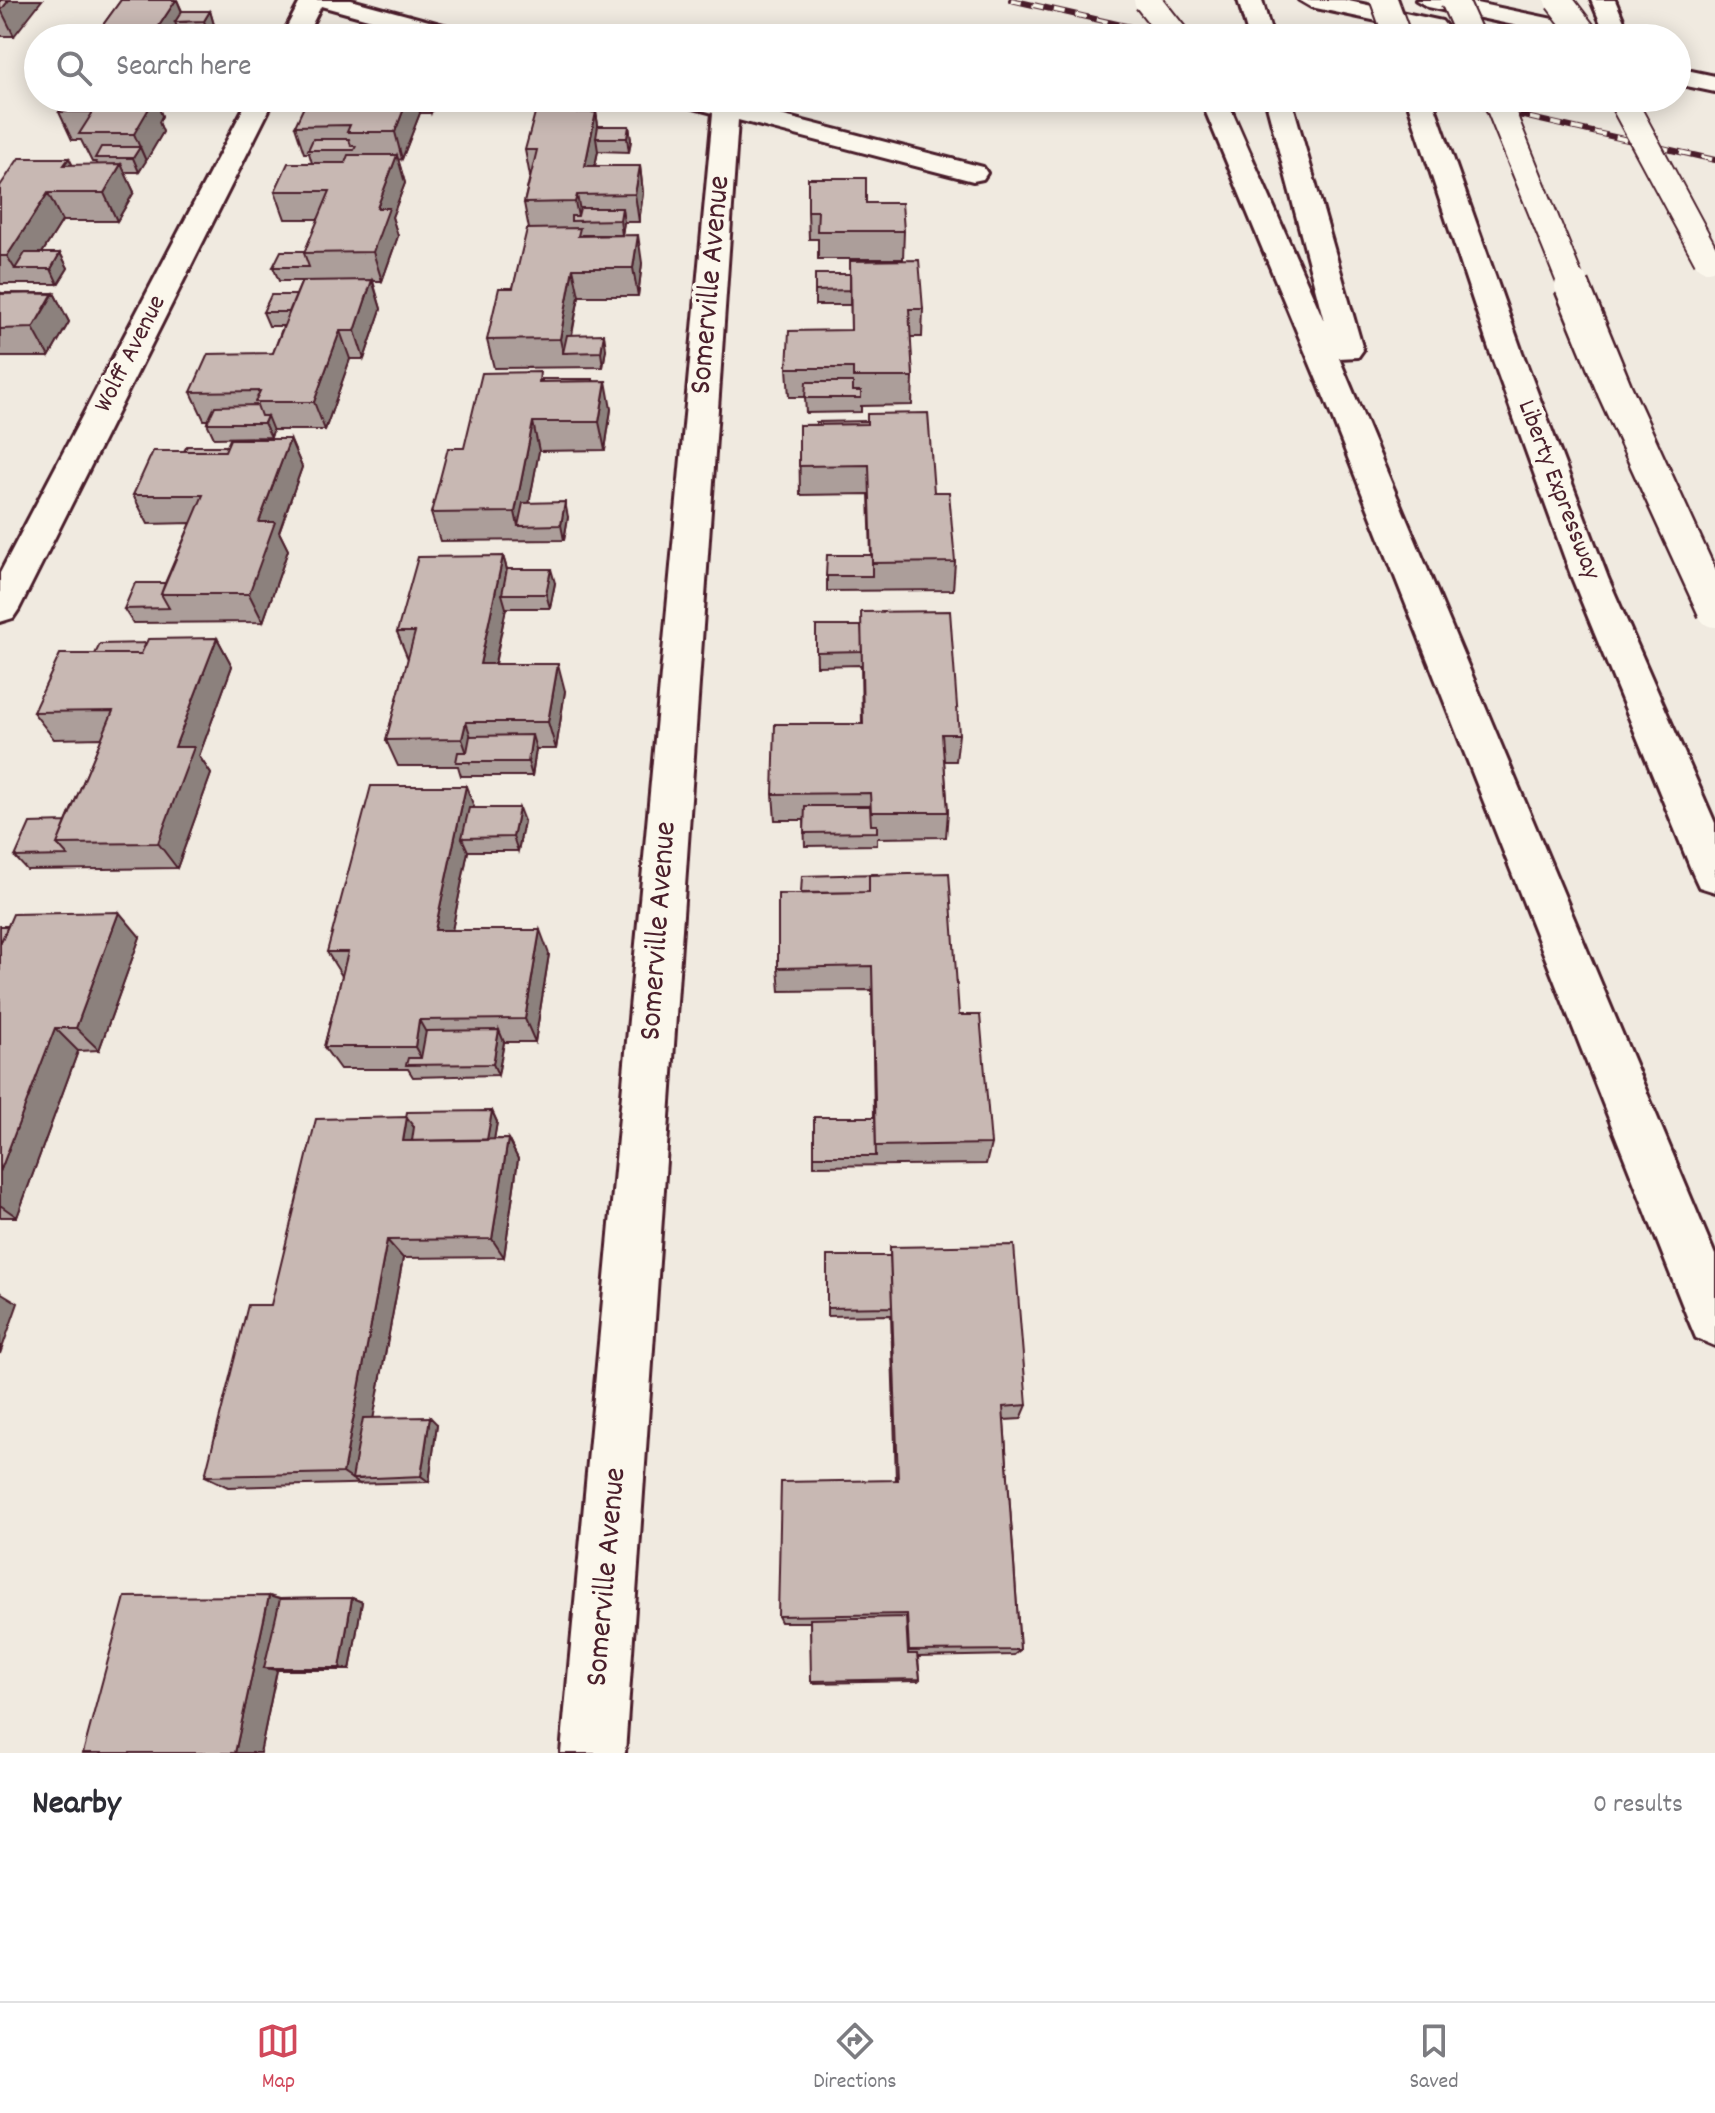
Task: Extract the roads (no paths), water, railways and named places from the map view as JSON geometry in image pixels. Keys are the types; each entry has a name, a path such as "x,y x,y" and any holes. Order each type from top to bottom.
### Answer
{"main road":[{"path":"300,24 313,0"},
{"path":"325,0 413,24"},
{"path":"1147,0 1166,24"},
{"path":"1250,0 1257,24"},
{"path":"1311,0 1426,24"},
{"path":"1384,0 1393,24"},
{"path":"1428,0 1543,24"},
{"path":"1454,0 1465,24"},
{"path":"1558,0 1576,24"},
{"path":"1603,0 1613,24"},
{"path":"1691,55 1715,60"},
{"path":"1691,79 1715,84"},
{"name":"Wolff Avenue","path":"0,609 255,112"},
{"name":"Somerville Avenue","path":"593,1753 704,112"},
{"path":"736,112 973,173"},
{"path":"1219,112 1463,695 1567,965 1715,1319"},
{"path":"1282,112 1334,310 1463,695"},
{"name":"Liberty Expressway","path":"1424,112 1463,231 1590,578 1715,874"},
{"path":"1502,112 1615,391 1715,610"},
{"path":"1628,112 1711,267"},
{"path":"1649,112 1711,267"}],"railway":[{"path":"1011,0 1117,24"},
{"path":"1505,112 1715,160"}]}
